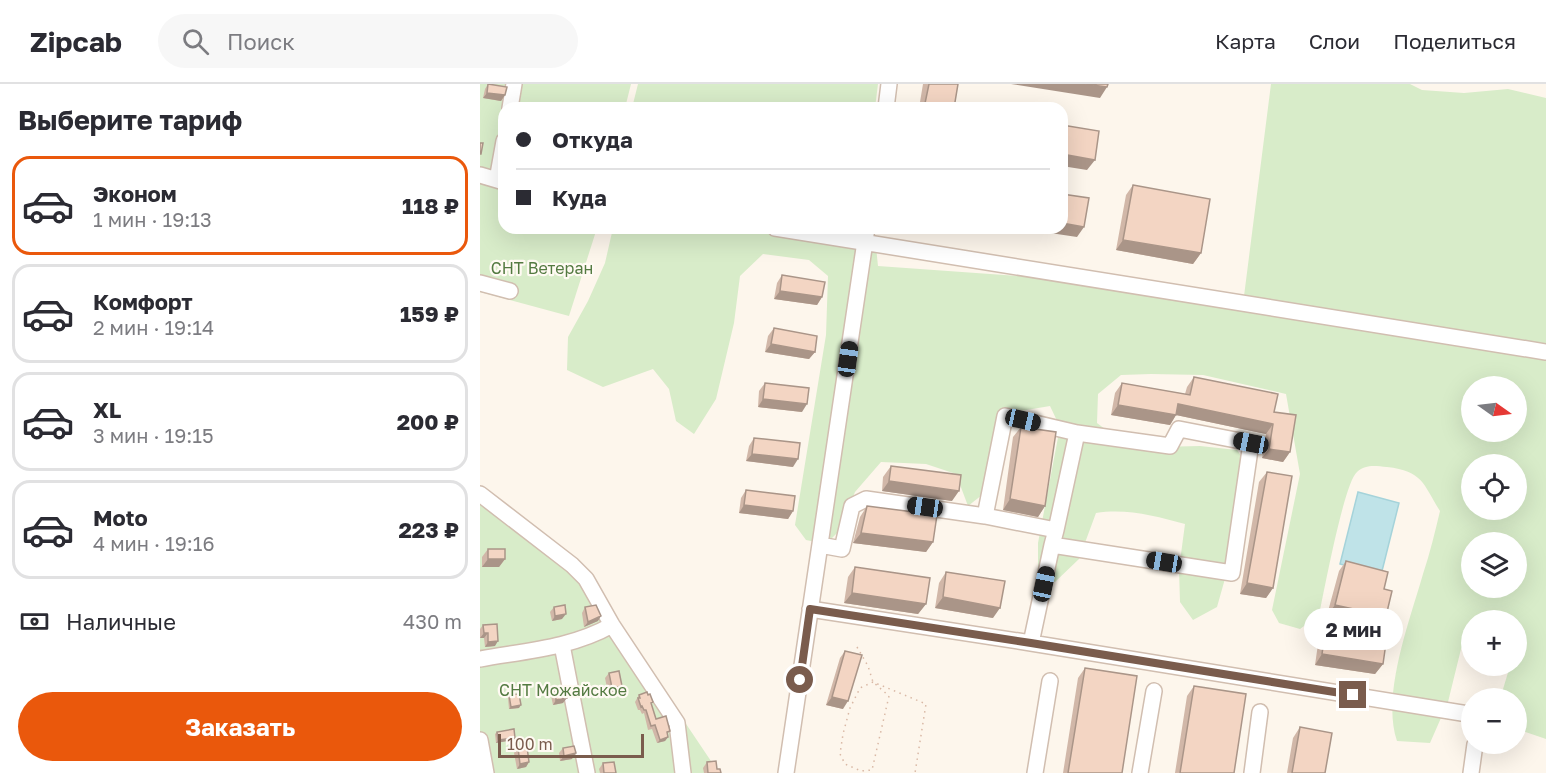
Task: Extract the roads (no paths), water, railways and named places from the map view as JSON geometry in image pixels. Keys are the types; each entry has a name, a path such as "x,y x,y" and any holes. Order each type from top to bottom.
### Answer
{"street":[{"path":"511,102 514,84"},
{"path":"887,102 889,84"},
{"path":"480,176 498,180"},
{"path":"843,234 1546,352"},
{"path":"786,773 866,236"},
{"path":"480,283 510,291"},
{"path":"820,545 842,549 852,506 866,499 985,516 1054,537 1232,573 1251,443 1179,429 1170,446 1077,433 1005,416 985,516"},
{"path":"1031,643 1077,433"},
{"path":"480,494 572,565 586,579 612,625 677,723 683,773"},
{"path":"810,609 1461,713"},
{"path":"480,659 562,645 593,636 612,625"},
{"path":"562,645 586,773"},
{"path":"1035,773 1050,681"},
{"path":"1140,773 1154,691"},
{"path":"1252,773 1260,711"},
{"path":"480,740 486,773"},
{"path":"1471,773 1474,754"}],"water":[{"path":"1358,492 1399,503 1381,575 1340,564"}],"park label":[{"name":"СНТ Ветеран","path":"542,268"},
{"name":"СНТ Можайское","path":"563,690"}]}
